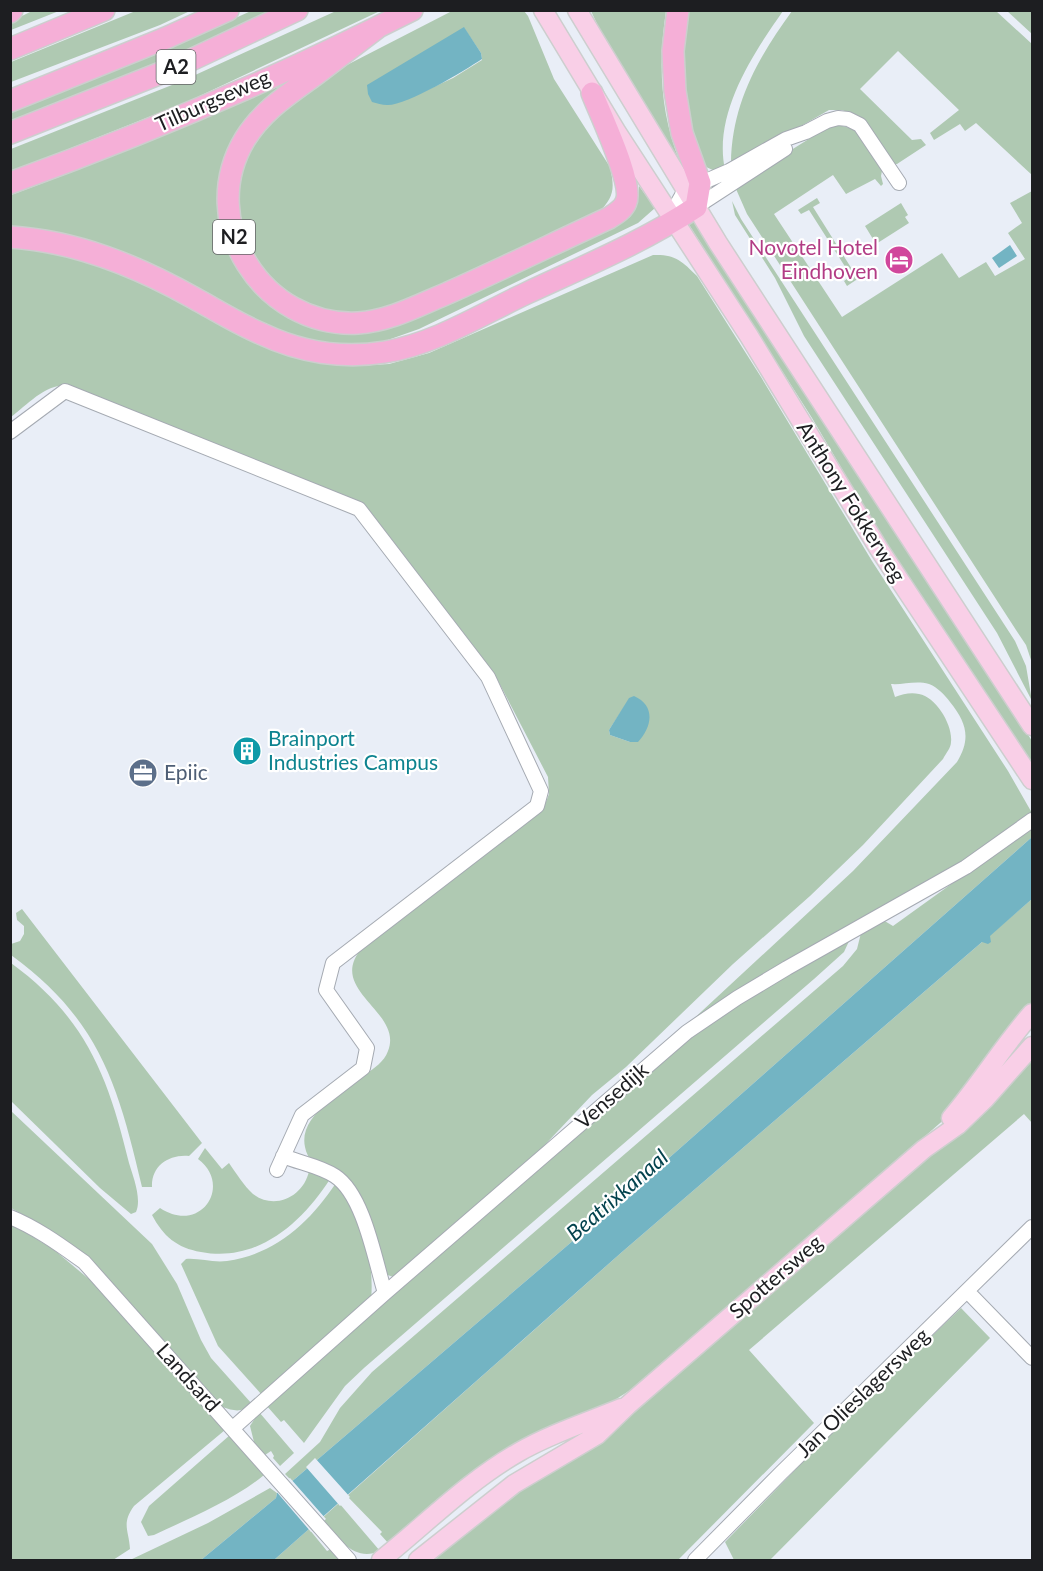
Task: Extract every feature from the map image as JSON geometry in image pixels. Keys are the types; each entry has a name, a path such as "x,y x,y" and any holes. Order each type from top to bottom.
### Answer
{"highway":[{"path":"10,49 104,10"},
{"name":"A2","path":"10,102 156,43 228,10"},
{"name":"A2","path":"10,133 176,67 297,10"},
{"name":"Tilburgseweg","path":"10,183 70,162 195,111 412,10"},
{"path":"10,237 48,242 100,254 159,279 244,326 280,342 308,350 355,355 387,352 425,340 623,249 674,222 694,193 676,105 673,51 678,10"},
{"name":"N2","path":"377,28 271,107 244,140 230,180 228,207 231,224 237,246 247,265 262,285 279,299 315,317 356,323 390,317 464,286 609,218 620,210 627,199 626,180 592,93"}],"main road":[{"name":"Anthony Fokkerweg","path":"543,10 592,93 749,336 879,549 1032,780"},
{"name":"Anthony Fokkerweg","path":"577,10 694,193 813,391 1032,726"},
{"name":"Spottersweg","path":"924,1149 977,1087 1032,1013"},
{"name":"Spottersweg","path":"418,1560 514,1484 597,1435 628,1405 924,1149 968,1116 1032,1046"},
{"name":"Spottersweg","path":"381,1560 487,1473 515,1455 628,1405"}],"street":[{"path":"694,193 786,139 838,118 848,119 860,125 899,183"},
{"path":"694,193 788,147 806,132"},
{"path":"10,432 64,391 359,509 488,677 541,790 537,806 333,963 326,990 368,1048 363,1068 302,1115 277,1170"},
{"name":"Vensedijk","path":"233,1428 385,1293 687,1032 787,968 966,867 1032,820"},
{"path":"283,1156 324,1170 346,1186 364,1226 385,1293"},
{"name":"Landsard","path":"10,1217 28,1224 84,1262 349,1560"},
{"name":"Jan Olieslagersweg","path":"695,1560 1032,1227"},
{"path":"967,1291 1032,1358"}],"green space":[{"path":"138,10 190,11 160,25 11,82 11,62"},
{"path":"32,11 59,11 11,30 10,22"},
{"path":"251,11 273,11 175,57 11,122 11,110 171,47"},
{"path":"336,11 380,11 189,101 11,172 11,149 182,81"},
{"path":"452,11 524,11 554,79 610,167 612,192 598,213 423,300 365,315 303,307 249,258 235,185 255,134 308,85","holes":["464,28 481,53 482,60 453,78 412,97"]},
{"path":"591,11 666,11 663,30 662,88 668,125 680,162 678,163 606,43"},
{"path":"688,11 783,11 759,47 738,86 725,128 723,149 725,170 717,172 704,166 685,96 682,52"},
{"path":"792,11 996,11 1032,44 1032,175 976,123 965,131 960,124 934,140 930,133 959,110 898,51 860,89 912,140 921,139 926,145 897,164 893,164 853,114 842,110 829,110 733,165 731,163 736,121 749,82 768,46"},
{"path":"1007,11 1032,11 1032,34"},
{"path":"302,77 269,104 224,195 267,295 383,326 416,318 630,217 638,199 639,186 655,208 638,223 419,329 385,341 354,345 308,344 11,232 11,195"},
{"path":"838,125 854,129 882,171 883,184 881,186 875,179 846,194 833,175 774,214 842,317 942,253 959,278 986,262 995,276 1025,259 1008,233 1022,223 1010,203 1032,191 1032,663 1026,645 747,214 736,189 736,185 743,180 828,127"},
{"path":"817,198 820,203 813,207 855,274 862,270 865,274 847,286 844,281 851,276 809,210 801,214 798,210"},
{"path":"732,201 741,219 1015,641 1026,666 1032,701 997,633 804,336 775,278 735,215"},
{"path":"901,203 908,215 905,217 909,223 876,244 865,226"},
{"path":"692,217 1032,741 1032,766 876,527 812,418 686,220"},
{"path":"11,243 94,257 304,357 356,366 389,364 429,353 653,255 673,257 697,276 872,561 1008,771 1032,813 1011,830 951,868 688,1024 853,871 957,762 964,746 965,731 960,717 946,697 929,684 919,682 891,684 895,697 913,693 925,696 942,713 951,735 950,746 943,759 863,845 810,896 733,964 626,1067 592,1095 522,1169 396,1278 385,1274 368,1221 357,1196 319,1169 305,1147 308,1124 315,1114 378,1064 388,1051 390,1037 385,1024 358,988 353,976 354,962 363,947 544,807 549,794 548,777 494,673 369,510 361,503 68,385 44,392 11,417","holes":["630,698 630,742 610,735 609,730"]},
{"path":"1032,826 1032,837 652,1173 296,1478 292,1481 285,1474 320,1442 340,1408 372,1372 843,966 857,949 861,933 883,920 893,926"},
{"path":"1032,899 1032,1006 947,1117 643,1382 389,1544 380,1534 382,1532 347,1496 622,1252"},
{"path":"22,909 202,1143 189,1156 168,1159 158,1167 152,1180 152,1187 142,1187 124,1117 113,1086 101,1057 85,1030 66,1004 41,979 11,955 11,944 20,941 24,934 24,926 17,920 16,913"},
{"path":"850,939 844,952 814,979 364,1368 345,1386 304,1443 284,1420 281,1422 266,1405 685,1041 733,1007"},
{"path":"11,963 58,1005 90,1051 102,1076 121,1132 136,1188 138,1207 136,1212 131,1214 100,1188 11,1101"},
{"path":"1032,1060 1032,1123 1024,1114 749,1350 814,1423 678,1560 428,1560 731,1327 977,1115 1011,1084"},
{"path":"10,1110 152,1244 177,1284 211,1358 252,1404 238,1410 222,1407 87,1257 54,1233 11,1208"},
{"path":"205,1148 222,1169 229,1163 253,1194 270,1201 279,1201 295,1194 306,1180 309,1171 330,1179 306,1211 276,1236 259,1245 221,1254 192,1250 166,1235 152,1215 160,1208 175,1215 188,1215 199,1211 208,1203 213,1181 208,1170 198,1159"},
{"path":"336,1183 353,1209 364,1238 371,1269 371,1300 262,1395 218,1346 181,1264 186,1259 227,1261 245,1257 276,1244 315,1211"},
{"path":"10,1223 53,1249 96,1285 225,1430 134,1506 127,1523 130,1549 113,1560 11,1560"},
{"path":"961,1308 990,1338 770,1560 734,1560 725,1542 834,1430"},
{"path":"259,1412 294,1453 280,1466 273,1458 271,1451 265,1455 254,1442 250,1426"},
{"path":"230,1435 264,1475 239,1493 211,1508 148,1536 141,1522 149,1506"},
{"path":"270,1488 277,1493 276,1498 201,1560 130,1560 208,1523"},
{"path":"339,1503 380,1551 370,1554 354,1551 346,1546 321,1519"},
{"path":"309,1529 327,1551 331,1549 340,1560 274,1560"}],"water":[{"path":"464,27 481,53 482,59 435,87 407,100 387,105 372,102 367,85"},
{"path":"1010,245 1017,256 999,268 992,258"},
{"path":"634,696 646,705 650,716 643,736 638,742 630,742 610,735 609,730 629,698"},
{"path":"1032,837 1032,899 990,936 991,942 988,944 982,942 622,1252 274,1560 201,1560 652,1173"}],"pier":[{"path":"315,1458 350,1497 340,1506 306,1467"},
{"path":"290,1478 326,1519 311,1532 275,1490"}],"place":[{"name":"Novotel Hotel Eindhoven","path":"899,260"},
{"name":"Brainport Industries Campus","path":"247,751"},
{"name":"Epiic","path":"143,773"}],"water label":[{"name":"Beatrixkanaal","path":"617,1195"}]}
